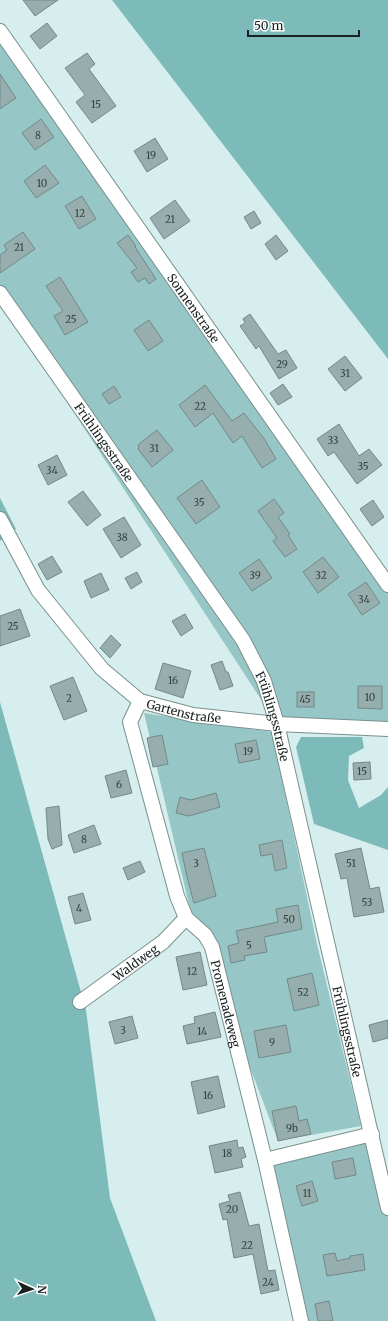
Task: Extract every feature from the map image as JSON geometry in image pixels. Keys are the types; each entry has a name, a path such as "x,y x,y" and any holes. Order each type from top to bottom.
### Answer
{"street":[{"name":"Sonnenstraße","path":"0,31 388,585"},
{"name":"Frühlingsstraße","path":"0,293 242,640 264,681 277,724 388,1208"},
{"name":"Gartenstraße","path":"0,519 38,590 102,668 140,701 193,715 277,724 388,729"},
{"name":"Promenadeweg","path":"140,701 130,722 177,896 186,918 205,935 212,947 265,1160 301,1321"},
{"name":"Waldweg","path":"80,1002 163,942 186,918"},
{"path":"265,1160 372,1134"}],"shaded area":[{"path":"112,0 388,0 388,359"},
{"path":"0,31 388,585 388,729 277,724 0,299"},
{"path":"0,498 16,529 0,541"},
{"path":"0,702 86,1010 110,1198 156,1321 0,1321"},
{"path":"144,713 272,732 317,944 361,1126 278,1141 190,909"},
{"path":"301,737 362,737 364,748 349,756 348,780 359,808 381,795 388,787 388,850 314,824 296,747"},
{"path":"372,1134 388,1208 388,1321 301,1321 265,1160"}],"building":[{"path":"23,0 58,0 35,16"},
{"path":"47,23 57,36 40,49 30,36"},
{"path":"87,53 95,64 89,69 116,106 92,123 76,102 85,95 65,68"},
{"path":"0,74 16,98 0,109"},
{"path":"41,119 54,137 35,150 22,133"},
{"path":"155,138 168,159 147,172 134,151"},
{"path":"45,165 59,183 36,198 24,181"},
{"path":"82,196 96,219 79,229 65,206"},
{"path":"175,200 190,221 164,239 150,218"},
{"path":"254,211 261,223 251,229 244,217"},
{"path":"23,232 35,249 0,273 0,255 7,250 4,245"},
{"path":"128,235 156,279 149,284 145,278 138,282 131,272 137,268 117,243"},
{"path":"276,235 288,251 276,260 265,244"},
{"path":"60,277 88,322 65,335 54,316 63,311 46,286"},
{"path":"250,314 278,354 286,350 297,368 279,379 259,346 256,349 240,326 245,323 243,319"},
{"path":"149,320 163,341 148,351 134,330"},
{"path":"345,356 362,378 345,391 328,369"},
{"path":"283,384 292,397 278,405 270,393"},
{"path":"205,385 232,421 244,413 265,440 276,459 262,468 242,436 233,443 213,413 195,427 179,405"},
{"path":"114,386 121,397 109,404 102,394"},
{"path":"339,424 359,456 369,449 382,465 357,484 334,452 328,456 317,439"},
{"path":"157,430 173,450 152,467 138,449 138,445"},
{"path":"57,455 67,475 48,485 38,465"},
{"path":"202,480 220,507 196,524 177,498"},
{"path":"83,491 101,515 87,526 68,502"},
{"path":"274,499 284,513 278,517 290,534 288,535 297,549 285,557 273,541 277,538 258,511"},
{"path":"373,500 384,517 372,526 360,509"},
{"path":"124,517 141,545 121,558 103,529"},
{"path":"52,556 62,572 47,580 38,564"},
{"path":"323,557 339,577 318,593 303,572"},
{"path":"259,559 272,578 252,591 239,573"},
{"path":"137,572 142,582 131,589 125,578"},
{"path":"101,573 109,590 91,598 84,581"},
{"path":"366,582 380,603 362,615 348,594"},
{"path":"20,609 30,636 0,646 0,616"},
{"path":"185,614 193,628 181,636 172,621"},
{"path":"111,635 121,645 110,658 100,648"},
{"path":"222,661 233,686 220,690 211,665"},
{"path":"163,663 191,671 183,698 155,689"},
{"path":"73,677 87,711 64,720 50,686"},
{"path":"358,686 382,686 382,709 358,708"},
{"path":"297,692 314,692 314,707 297,707"},
{"path":"162,735 168,764 153,767 147,738"},
{"path":"256,740 260,759 239,763 235,744"},
{"path":"370,762 371,779 354,780 353,763"},
{"path":"126,770 132,793 111,798 105,776"},
{"path":"216,793 220,807 189,816 176,813 180,797 191,800"},
{"path":"59,806 62,845 52,849 48,839 46,808"},
{"path":"94,825 101,844 74,853 68,835"},
{"path":"282,840 287,868 275,871 272,854 261,856 259,845"},
{"path":"204,848 216,896 194,903 182,853"},
{"path":"361,848 370,889 379,887 384,912 354,917 347,878 341,879 335,854"},
{"path":"140,861 145,872 128,880 123,868"},
{"path":"83,893 91,920 75,924 68,897"},
{"path":"298,905 302,929 264,937 267,952 244,956 245,960 231,963 228,946 239,943 236,931 278,922 276,909"},
{"path":"200,952 207,985 183,990 176,957"},
{"path":"312,973 319,1005 294,1011 287,979"},
{"path":"215,1012 221,1037 187,1044 183,1026 195,1023 194,1017"},
{"path":"132,1016 138,1038 115,1044 109,1022"},
{"path":"388,1020 388,1038 373,1042 369,1025"},
{"path":"286,1025 291,1052 259,1058 254,1031"},
{"path":"218,1076 225,1107 198,1114 191,1082"},
{"path":"296,1106 299,1121 307,1119 311,1134 278,1141 272,1111"},
{"path":"237,1140 238,1148 243,1147 246,1157 241,1159 243,1167 215,1173 209,1146"},
{"path":"353,1158 356,1175 335,1179 332,1162"},
{"path":"312,1181 318,1201 302,1206 296,1186"},
{"path":"240,1192 249,1226 259,1224 268,1271 275,1270 279,1290 261,1294 253,1254 234,1258 227,1219 223,1220 219,1204 230,1201 228,1195"},
{"path":"335,1253 337,1261 350,1258 350,1256 363,1254 365,1270 327,1276 323,1255"},
{"path":"329,1301 333,1321 318,1321 315,1304"}]}
